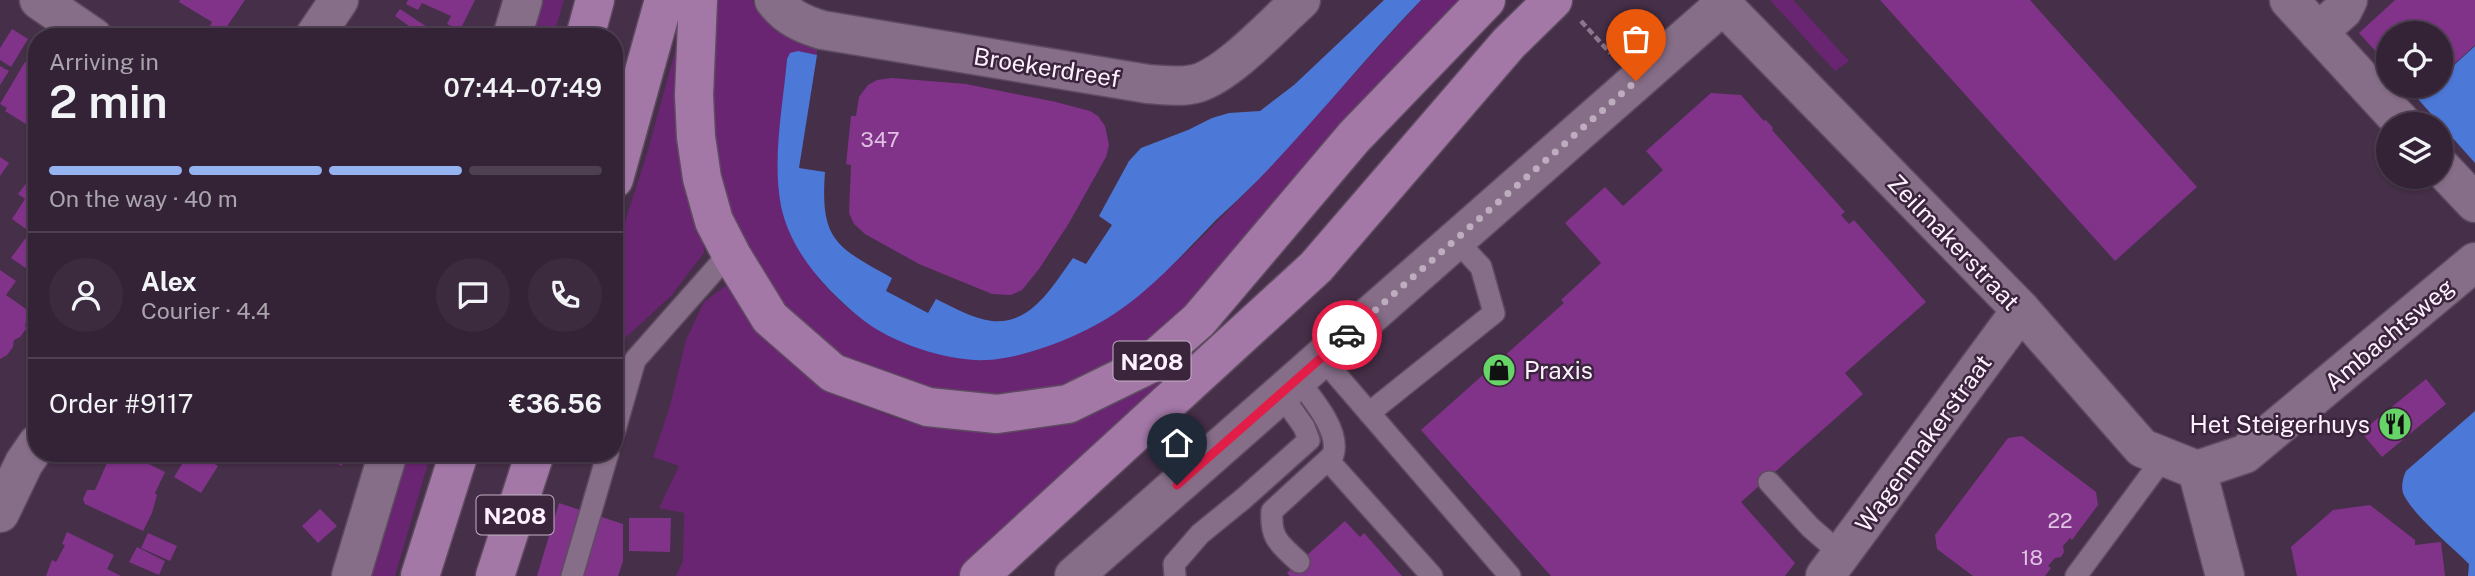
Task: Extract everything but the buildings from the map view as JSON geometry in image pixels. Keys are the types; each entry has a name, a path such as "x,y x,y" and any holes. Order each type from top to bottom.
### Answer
{"main road":[{"path":"587,28 595,0"},
{"path":"623,147 664,0"},
{"name":"N208","path":"698,0 694,59 696,137 702,178 714,221 770,318 833,373 928,407 997,414 1068,404 1148,365 1199,320 1354,137 1486,0"},
{"name":"N208","path":"979,576 1316,267 1509,43 1566,10"},
{"name":"N208","path":"420,576 456,462"},
{"name":"N208","path":"495,576 532,462"}],"street":[{"path":"38,0 80,28"},
{"path":"320,28 339,0"},
{"path":"515,28 523,0"},
{"name":"Broekerdreef","path":"774,0 783,12 801,24 822,30 1175,86 1197,83 1218,73 1301,0"},
{"path":"2289,0 2392,112"},
{"path":"2318,32 2343,10 2348,0"},
{"path":"1074,576 1636,81 1720,2"},
{"name":"Zeilmakerstraat","path":"1720,2 2021,310 2143,448 2180,463"},
{"path":"2453,179 2475,203"},
{"name":"Ambachtsweg","path":"2180,463 2245,454 2475,262"},
{"name":"Wagenmakerstraat","path":"1833,565 2021,310"},
{"path":"0,513 28,457"},
{"path":"351,576 385,462"},
{"path":"2180,463 2225,576"}],"lane":[{"path":"1369,413 1494,313 1481,267 1456,240"},
{"path":"623,402 635,360 719,265 732,256"},
{"path":"1300,376 1369,413 1510,576"},
{"path":"1299,562 1279,543 1271,528 1272,511 1333,455 1335,447 1326,418 1300,376"},
{"path":"1175,576 1174,564 1200,534 1309,440 1304,427 1300,376"},
{"path":"1328,460 1432,576"},
{"name":"N208","path":"572,576 605,462"},
{"path":"2076,576 2180,463"},
{"path":"1769,482 1810,527 1833,565"}],"path":[{"path":"1566,10 1636,81"}],"shaded area":[{"path":"537,0 564,0 556,28 529,28"},
{"path":"714,0 752,0 757,10 779,31 817,48 817,55 798,51 787,59 779,147 781,206 819,279 867,323 897,340 1120,309 1193,246 1258,180 1421,0 1468,0 1156,339 1070,385 1007,398 940,395 842,359 793,314 770,286 731,217 710,134"},
{"path":"1770,0 1793,0 1849,61 1835,71"},
{"path":"684,19 675,108 687,184 703,229 704,253 671,296 623,340 623,228 646,157"},
{"path":"732,281 797,360 856,403 905,421 983,431 1209,329 1220,343 970,576 676,576 683,561 684,513 659,508 679,466 653,457 670,406 686,340 704,302"},
{"path":"403,462 428,462 395,576 368,576"}],"water":[{"path":"1384,0 1421,0 1279,158 1156,280 1107,319 1052,345 1012,356 972,360 939,354 889,336 863,320 824,284 802,255 786,223 779,188 779,132 787,59 790,53 798,51 817,55 799,168 825,172 825,213 836,239 857,258 892,278 886,291 928,313 936,299 985,320 1006,321 1019,317 1040,301 1073,258 1086,264 1112,225 1099,216 1129,161 1141,148 1212,118 1229,113 1260,111 1294,85"},
{"path":"2475,46 2475,163 2453,138 2453,112 2429,112 2417,98 2453,98 2453,66"},
{"path":"2475,411 2475,576 2468,576 2469,564 2414,510 2403,493 2402,485 2406,471"}],"way so far":[{"path":"1347,335 1636,81"}],"place":[{"name":"Praxis","path":"1499,370"},
{"name":"Het Steigerhuys","path":"2395,424"}],"route":[{"path":"1177,485 1347,335"}]}
